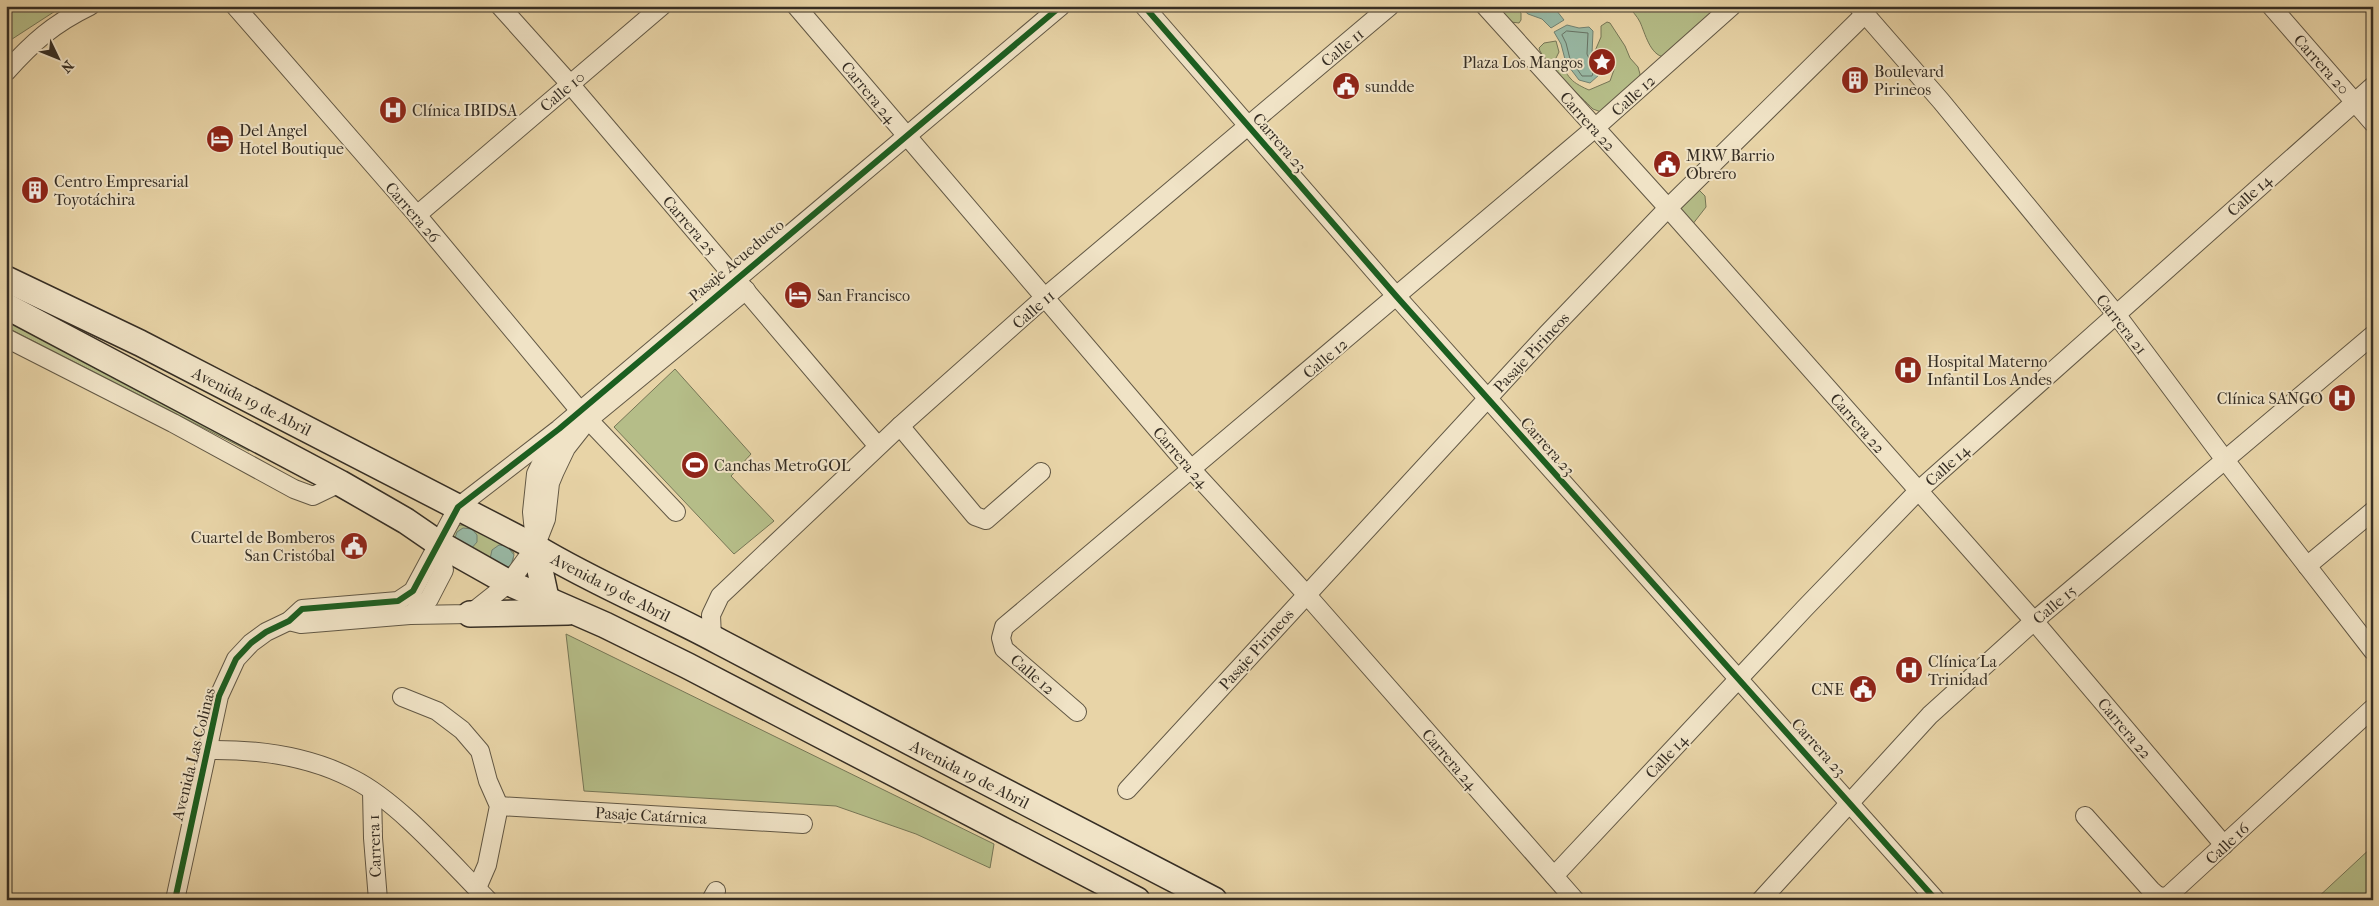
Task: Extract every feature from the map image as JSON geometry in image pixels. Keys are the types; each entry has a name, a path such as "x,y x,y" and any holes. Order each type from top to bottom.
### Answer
{"main road":[{"name":"Avenida 19 de Abril","path":"6,279 140,343 1214,900"},
{"name":"Avenida 19 de Abril","path":"6,306 340,483 406,520 438,543 509,583 575,611 688,666 1137,900"},
{"path":"535,547 546,598"},
{"path":"470,614 575,611"}],"street":[{"path":"6,72 31,44 65,18 90,6"},
{"name":"Carrera 26","path":"234,6 417,215 584,415 676,512"},
{"name":"Carrera 25","path":"500,6 570,84 877,446"},
{"name":"Calle 10","path":"417,215 662,6"},
{"name":"Carrera 24","path":"796,6 1192,470 1306,594 1575,900"},
{"name":"Pasaje Acueducto","path":"438,543 458,507 559,428 584,415 741,284 906,136 1061,6"},
{"name":"Carrera 23","path":"1144,6 1397,297 1740,678 1936,900"},
{"name":"Calle 11","path":"712,638 711,616 720,596 877,446 1044,298 1390,6"},
{"name":"Carrera 22","path":"1485,6 1668,208 2034,621 2224,845"},
{"name":"Calle 12","path":"1077,712 1004,650 1001,638 1004,628 1595,128 1732,6"},
{"name":"Carrera 20","path":"2270,6 2373,123"},
{"name":"Pasaje Pirineos","path":"1128,790 1306,594 1547,334 1861,10"},
{"name":"Carrera 21","path":"1861,10 1941,101 2116,314 2224,460 2373,651"},
{"name":"Calle 14","path":"1554,876 1918,491 2373,86"},
{"name":"Calle 15","path":"1760,900 1930,715 2034,621 2373,335"},
{"path":"6,338 173,423 294,489 313,496 340,483"},
{"path":"288,621 301,624 410,615 470,614 509,583 535,547 546,519 550,483 584,415"},
{"path":"900,426 976,516 981,519 986,520 1041,472"},
{"path":"535,547 532,512 536,474 559,428"},
{"path":"2307,566 2373,512"},
{"path":"410,615 429,599 444,570 438,543"},
{"name":"Avenida Las Colinas","path":"175,900 219,696 236,659 266,632 288,621 302,609 398,601 413,591 438,543"},
{"path":"402,697 437,711 462,730 480,751 488,781 499,806 483,894"},
{"name":"Calle 16","path":"2085,816 2159,897 2168,896 2373,708"},
{"path":"206,750 239,750 276,754 326,766 354,779 396,809 483,894"},
{"name":"Carrera 1","path":"372,791 372,838 378,900"},
{"name":"Pasaje Catárnica","path":"499,806 803,824"}],"green space":[{"path":"6,6 63,6 6,43"},
{"path":"1498,6 1514,6 1521,13 1519,23 1511,22"},
{"path":"1628,6 1668,8 1669,6 1721,6 1664,57 1652,48 1639,20"},
{"path":"1607,22 1610,23 1625,46 1630,58 1638,67 1640,74 1639,79 1601,112 1593,109 1546,60 1539,48 1544,43 1556,41 1559,52 1555,60 1561,65 1572,81 1589,90 1610,81 1615,67 1604,64 1595,51 1601,37 1601,26"},
{"path":"1695,186 1705,196 1706,207 1692,225 1676,205"},
{"path":"6,318 251,446 249,451 6,327"},
{"name":"Canchas MetroGOL","path":"675,369 751,454 731,476 774,521 734,554 614,427"},
{"path":"460,525 467,525 510,548 514,553 512,565 507,570 452,539 451,533"},
{"path":"566,634 994,844 990,868 916,834 836,806 584,791"},
{"path":"2373,846 2373,900 2315,900"}],"water":[{"path":"1519,6 1553,6 1564,20 1551,28 1542,19 1528,14"},
{"path":"1567,25 1579,28 1589,27 1593,31 1592,54 1599,69 1599,75 1590,83 1579,80 1566,63 1561,44 1554,32"},
{"path":"463,528 472,529 477,535 477,542 470,550 454,541 457,532"},
{"path":"499,545 507,546 514,555 511,565 506,568 490,559 492,550"}],"cycle path":[{"path":"175,900 219,696 236,659 251,643 266,632 289,621 302,609 398,601 413,591 458,507 559,429 1061,6"},
{"path":"1144,6 1397,297 1936,900"}],"place":[{"name":"Plaza Los Mangos","path":"1602,62"},
{"name":"Boulevard Pirineos","path":"1855,80"},
{"name":"sundde","path":"1346,86"},
{"name":"Clínica IBIDSA","path":"393,110"},
{"name":"Del Angel Hotel Boutique","path":"220,139"},
{"name":"MRW Barrio Obrero","path":"1667,164"},
{"name":"Centro Empresarial Toyotáchira","path":"35,190"},
{"name":"San Francisco","path":"798,295"},
{"name":"Hospital Materno Infantil Los Andes","path":"1908,370"},
{"name":"Clínica SANGO","path":"2342,398"},
{"name":"Canchas MetroGOL","path":"695,465"},
{"name":"Cuartel de Bomberos San Cristóbal","path":"354,546"},
{"name":"Clínica La Trinidad","path":"1909,670"},
{"name":"CNE","path":"1863,689"}]}
